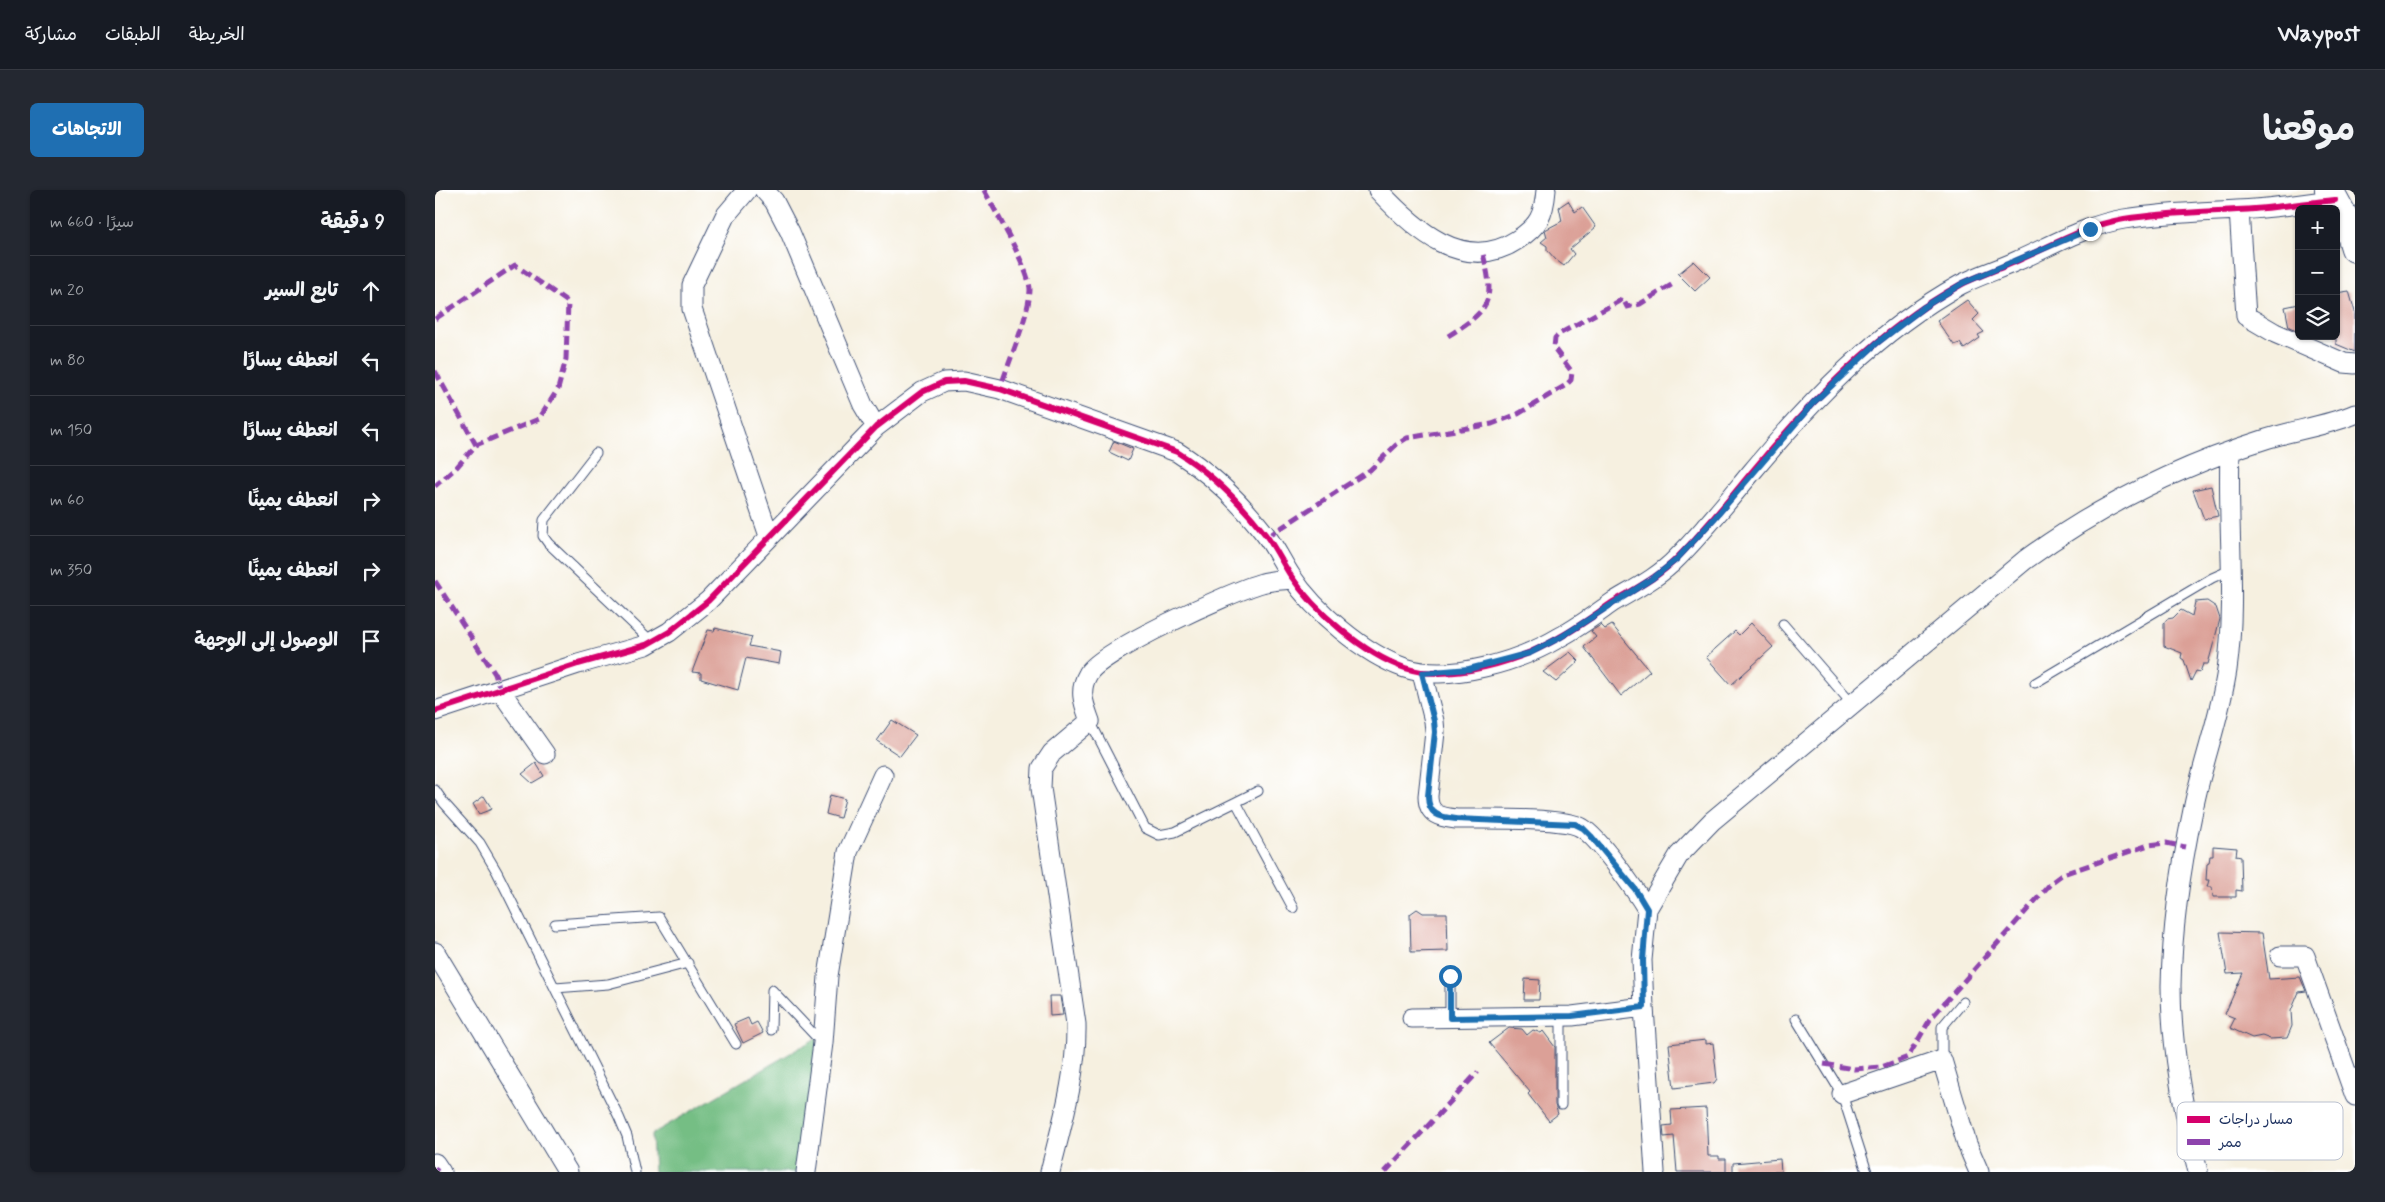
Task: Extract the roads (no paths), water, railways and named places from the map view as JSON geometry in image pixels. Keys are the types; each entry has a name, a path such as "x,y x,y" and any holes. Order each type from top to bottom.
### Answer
{"highway":[{"path":"2332,195 2348,225 2355,248"}],"street":[{"path":"747,190 725,216 692,285 692,310 769,536"},
{"path":"764,190 775,201 790,232 863,405 875,428"},
{"path":"1378,190 1394,208 1438,243 1483,254 1513,243 1528,233 1540,220 1546,190"},
{"path":"435,711 652,642 669,632 708,602 769,536 875,428 922,392 944,382 964,381 999,389 1170,450 1191,461 1233,497 1267,537 1292,579 1331,621 1359,644 1383,659 1422,673 1469,669 1530,653 1561,637 1653,578 1676,560 1714,519 1785,434 1848,369 1924,307 1963,283 2090,229 2121,219 2209,210 2239,210 2332,195"},
{"path":"2239,210 2246,316 2275,333 2344,362 2355,364"},
{"path":"1655,1172 1644,1007 1643,960 1647,909 1667,874 1694,838 2025,560 2061,534 2135,491 2184,468 2263,439 2355,414"},
{"path":"2185,1102 2174,1028 2171,986 2175,927 2187,840 2226,673 2230,641 2230,452"},
{"path":"1050,1172 1073,1081 1076,1051 1075,1024 1041,788 1042,768 1052,753 1090,721 1082,698 1083,685 1095,664 1167,624 1241,590 1264,582 1292,579"},
{"path":"1422,673 1435,727 1428,796 1428,805 1431,811 1443,817 1456,819 1575,824 1583,828 1591,836 1635,889 1647,909"},
{"path":"500,690 545,754"},
{"path":"806,1172 823,1043 828,976 848,852 883,775"},
{"path":"435,952 567,1172"},
{"path":"2280,956 2305,956 2355,1096"},
{"path":"1412,1018 1561,1016 1644,1007"},
{"path":"1842,1094 1942,1060 1967,1144 1979,1172"},
{"path":"435,1163 441,1172"}],"lane":[{"path":"596,453 544,520 543,536 548,543 652,642"},
{"path":"2035,683 2212,578 2230,570"},
{"path":"1783,624 1853,705"},
{"path":"1090,721 1145,828 1159,835 1175,832 1258,791"},
{"path":"435,790 488,856 619,1117 627,1136 635,1172"},
{"path":"1236,802 1293,908"},
{"path":"555,924 659,917 736,1044"},
{"path":"555,988 607,984 688,962"},
{"path":"1450,976 1450,1018"},
{"path":"771,1030 772,990 823,1043"},
{"path":"1942,1060 1942,1027 1963,1002"},
{"path":"1561,1016 1561,1105"},
{"path":"1796,1019 1842,1094 1867,1172"}]}
